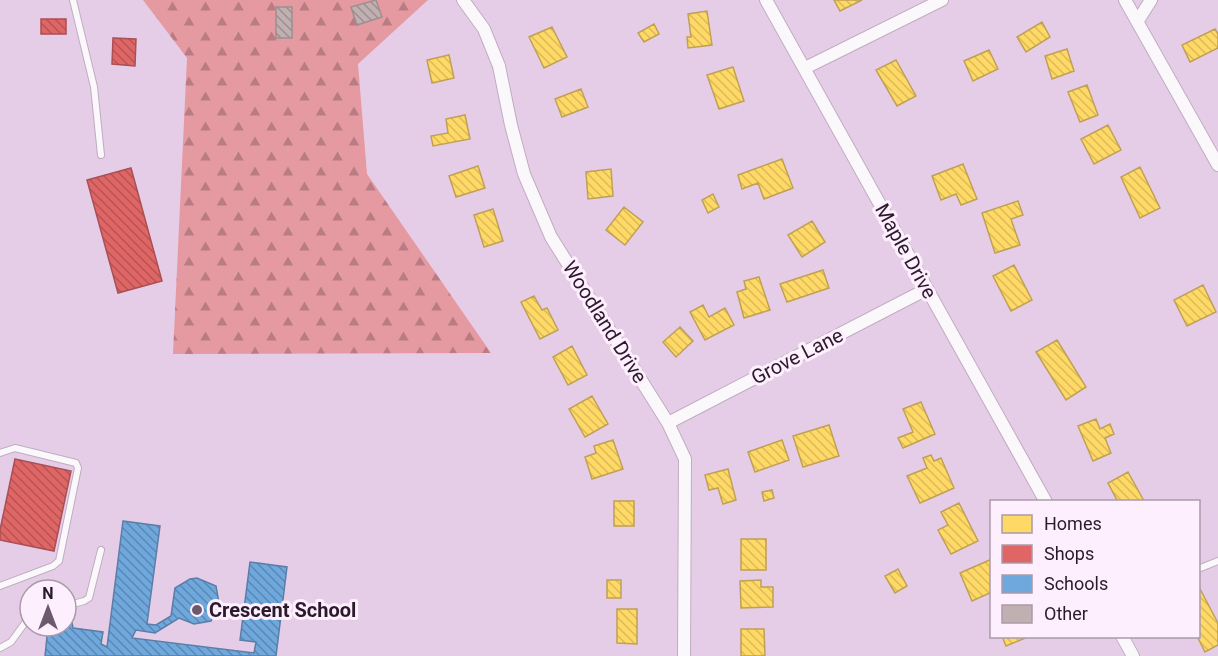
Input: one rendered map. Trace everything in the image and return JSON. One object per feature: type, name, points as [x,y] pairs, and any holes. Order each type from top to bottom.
[{"type":"street","name":"Woodland Drive","points":[[463,0],[484,30],[499,66],[524,174],[551,237],[668,423],[685,459],[684,656]]},
{"type":"street","name":"Maple Drive","points":[[766,0],[1045,500]]},
{"type":"street","points":[[805,68],[942,0]]},
{"type":"street","points":[[1125,0],[1218,165]]},
{"type":"street","points":[[1137,22],[1151,0]]},
{"type":"street","name":"Grove Lane","points":[[668,423],[927,289]]},
{"type":"street","points":[[1123,638],[1132,656]]},
{"type":"lane","points":[[73,0],[94,87],[101,155]]},
{"type":"lane","points":[[0,453],[15,448],[76,463],[78,468],[59,561],[53,566],[0,586]]},
{"type":"lane","points":[[78,603],[89,598],[101,550]]},
{"type":"lane","points":[[1200,568],[1218,561]]},
{"type":"lane","points":[[0,648],[11,642],[18,632]]},
{"type":"green space","points":[[143,0],[428,0],[358,64],[367,174],[491,353],[173,354],[187,58]]},
{"type":"building: Homes","points":[[834,0],[862,0],[840,11]]},
{"type":"building: Homes","points":[[707,11],[712,45],[688,48],[687,37],[691,37],[688,14]]},
{"type":"building: Homes","points":[[1042,22],[1050,37],[1026,52],[1017,37]]},
{"type":"building: Homes","points":[[654,24],[659,34],[644,42],[638,33]]},
{"type":"building: Homes","points":[[552,27],[567,57],[544,68],[529,37]]},
{"type":"building: Homes","points":[[1215,29],[1218,34],[1218,48],[1190,62],[1182,45]]},
{"type":"building: Homes","points":[[1067,49],[1074,71],[1052,79],[1045,56]]},
{"type":"building: Homes","points":[[989,50],[998,69],[973,81],[964,61]]},
{"type":"building: Homes","points":[[449,55],[454,78],[432,83],[427,60]]},
{"type":"building: Homes","points":[[896,60],[916,96],[897,106],[876,70]]},
{"type":"building: Homes","points":[[733,67],[744,101],[719,109],[707,75]]},
{"type":"building: Homes","points":[[1087,85],[1098,115],[1080,122],[1068,92]]},
{"type":"building: Homes","points":[[581,89],[588,107],[562,117],[555,99]]},
{"type":"building: Homes","points":[[465,115],[470,139],[433,146],[431,136],[448,133],[446,119]]},
{"type":"building: Homes","points":[[1108,125],[1121,150],[1094,164],[1081,139]]},
{"type":"building: Homes","points":[[782,159],[793,188],[764,199],[758,183],[742,189],[738,175]]},
{"type":"building: Homes","points":[[963,164],[977,199],[961,205],[956,194],[941,200],[932,176]]},
{"type":"building: Homes","points":[[478,166],[485,188],[456,197],[449,176]]},
{"type":"building: Homes","points":[[1140,167],[1160,208],[1140,218],[1121,177]]},
{"type":"building: Homes","points":[[611,169],[613,196],[588,199],[586,172]]},
{"type":"building: Homes","points":[[713,194],[719,207],[708,213],[702,200]]},
{"type":"building: Homes","points":[[1018,201],[1023,215],[1011,219],[1020,245],[995,253],[982,213]]},
{"type":"building: Homes","points":[[624,207],[643,222],[625,245],[606,230]]},
{"type":"building: Homes","points":[[493,209],[503,241],[484,247],[474,215]]},
{"type":"building: Homes","points":[[812,221],[825,242],[802,257],[788,235]]},
{"type":"building: Homes","points":[[1014,265],[1032,300],[1011,311],[993,276]]},
{"type":"building: Homes","points":[[823,270],[829,288],[787,302],[780,284]]},
{"type":"building: Homes","points":[[759,277],[770,310],[744,318],[737,292],[746,289],[744,281]]},
{"type":"building: Homes","points":[[1203,285],[1216,312],[1187,326],[1174,300]]},
{"type":"building: Homes","points":[[534,296],[542,310],[547,308],[558,330],[540,339],[521,302]]},
{"type":"building: Homes","points":[[703,305],[709,317],[725,308],[734,325],[705,340],[690,312]]},
{"type":"building: Homes","points":[[680,327],[693,341],[676,357],[663,342]]},
{"type":"building: Homes","points":[[1057,340],[1086,387],[1066,400],[1036,352]]},
{"type":"building: Homes","points":[[572,346],[587,375],[568,385],[553,357]]},
{"type":"building: Homes","points":[[592,396],[608,424],[585,437],[569,409]]},
{"type":"building: Homes","points":[[921,402],[935,434],[903,448],[898,438],[913,432],[903,409]]},
{"type":"building: Homes","points":[[1096,419],[1100,429],[1110,424],[1114,434],[1105,438],[1111,453],[1093,461],[1078,426]]},
{"type":"building: Homes","points":[[829,425],[839,456],[803,467],[793,436]]},
{"type":"building: Homes","points":[[613,440],[623,469],[592,479],[585,457],[596,453],[594,446]]},
{"type":"building: Homes","points":[[782,440],[789,460],[755,472],[748,452]]},
{"type":"building: Homes","points":[[931,455],[934,461],[941,458],[954,488],[920,503],[907,476],[927,468],[923,458]]},
{"type":"building: Homes","points":[[728,469],[736,500],[723,504],[718,488],[709,490],[705,475]]},
{"type":"building: Homes","points":[[1128,472],[1143,500],[1117,500],[1108,483]]},
{"type":"building: Homes","points":[[772,490],[774,498],[764,501],[762,492]]},
{"type":"building: Homes","points":[[614,501],[634,501],[634,526],[614,526]]},
{"type":"building: Homes","points":[[959,503],[978,541],[951,554],[938,530],[948,525],[941,512]]},
{"type":"building: Homes","points":[[741,539],[766,539],[766,570],[741,570]]},
{"type":"building: Homes","points":[[990,560],[990,593],[972,601],[960,573]]},
{"type":"building: Homes","points":[[898,569],[907,586],[895,593],[885,576]]},
{"type":"building: Homes","points":[[607,580],[621,580],[621,598],[607,598]]},
{"type":"building: Homes","points":[[761,580],[761,587],[773,587],[773,607],[741,608],[740,581]]},
{"type":"building: Homes","points":[[1200,589],[1218,623],[1218,645],[1205,652],[1198,638],[1200,638]]},
{"type":"building: Homes","points":[[617,609],[637,609],[637,644],[617,643]]},
{"type":"building: Homes","points":[[741,629],[764,629],[765,656],[741,656]]},
{"type":"building: Homes","points":[[1003,638],[1025,638],[1006,646]]},
{"type":"building: Shops","points":[[41,19],[66,19],[66,34],[41,34]]},
{"type":"building: Shops","points":[[113,38],[136,39],[135,66],[112,64]]},
{"type":"building: Shops","points":[[131,168],[162,281],[118,293],[87,180]]},
{"type":"building: Shops","points":[[15,459],[71,471],[54,551],[0,540],[0,530]]},
{"type":"building: Schools","points":[[123,521],[160,526],[147,624],[156,625],[171,616],[175,588],[190,579],[197,578],[216,586],[219,603],[211,621],[194,624],[179,618],[155,633],[136,630],[132,638],[254,653],[256,642],[240,640],[250,562],[287,567],[276,656],[45,656],[47,638],[78,638],[78,629],[103,632],[101,644],[107,647]]},
{"type":"building: Other","points":[[376,0],[382,17],[357,25],[351,7]]},
{"type":"building: Other","points":[[276,7],[292,7],[292,38],[276,38]]},
{"type":"place","name":"Crescent School","points":[[197,610]]}]
